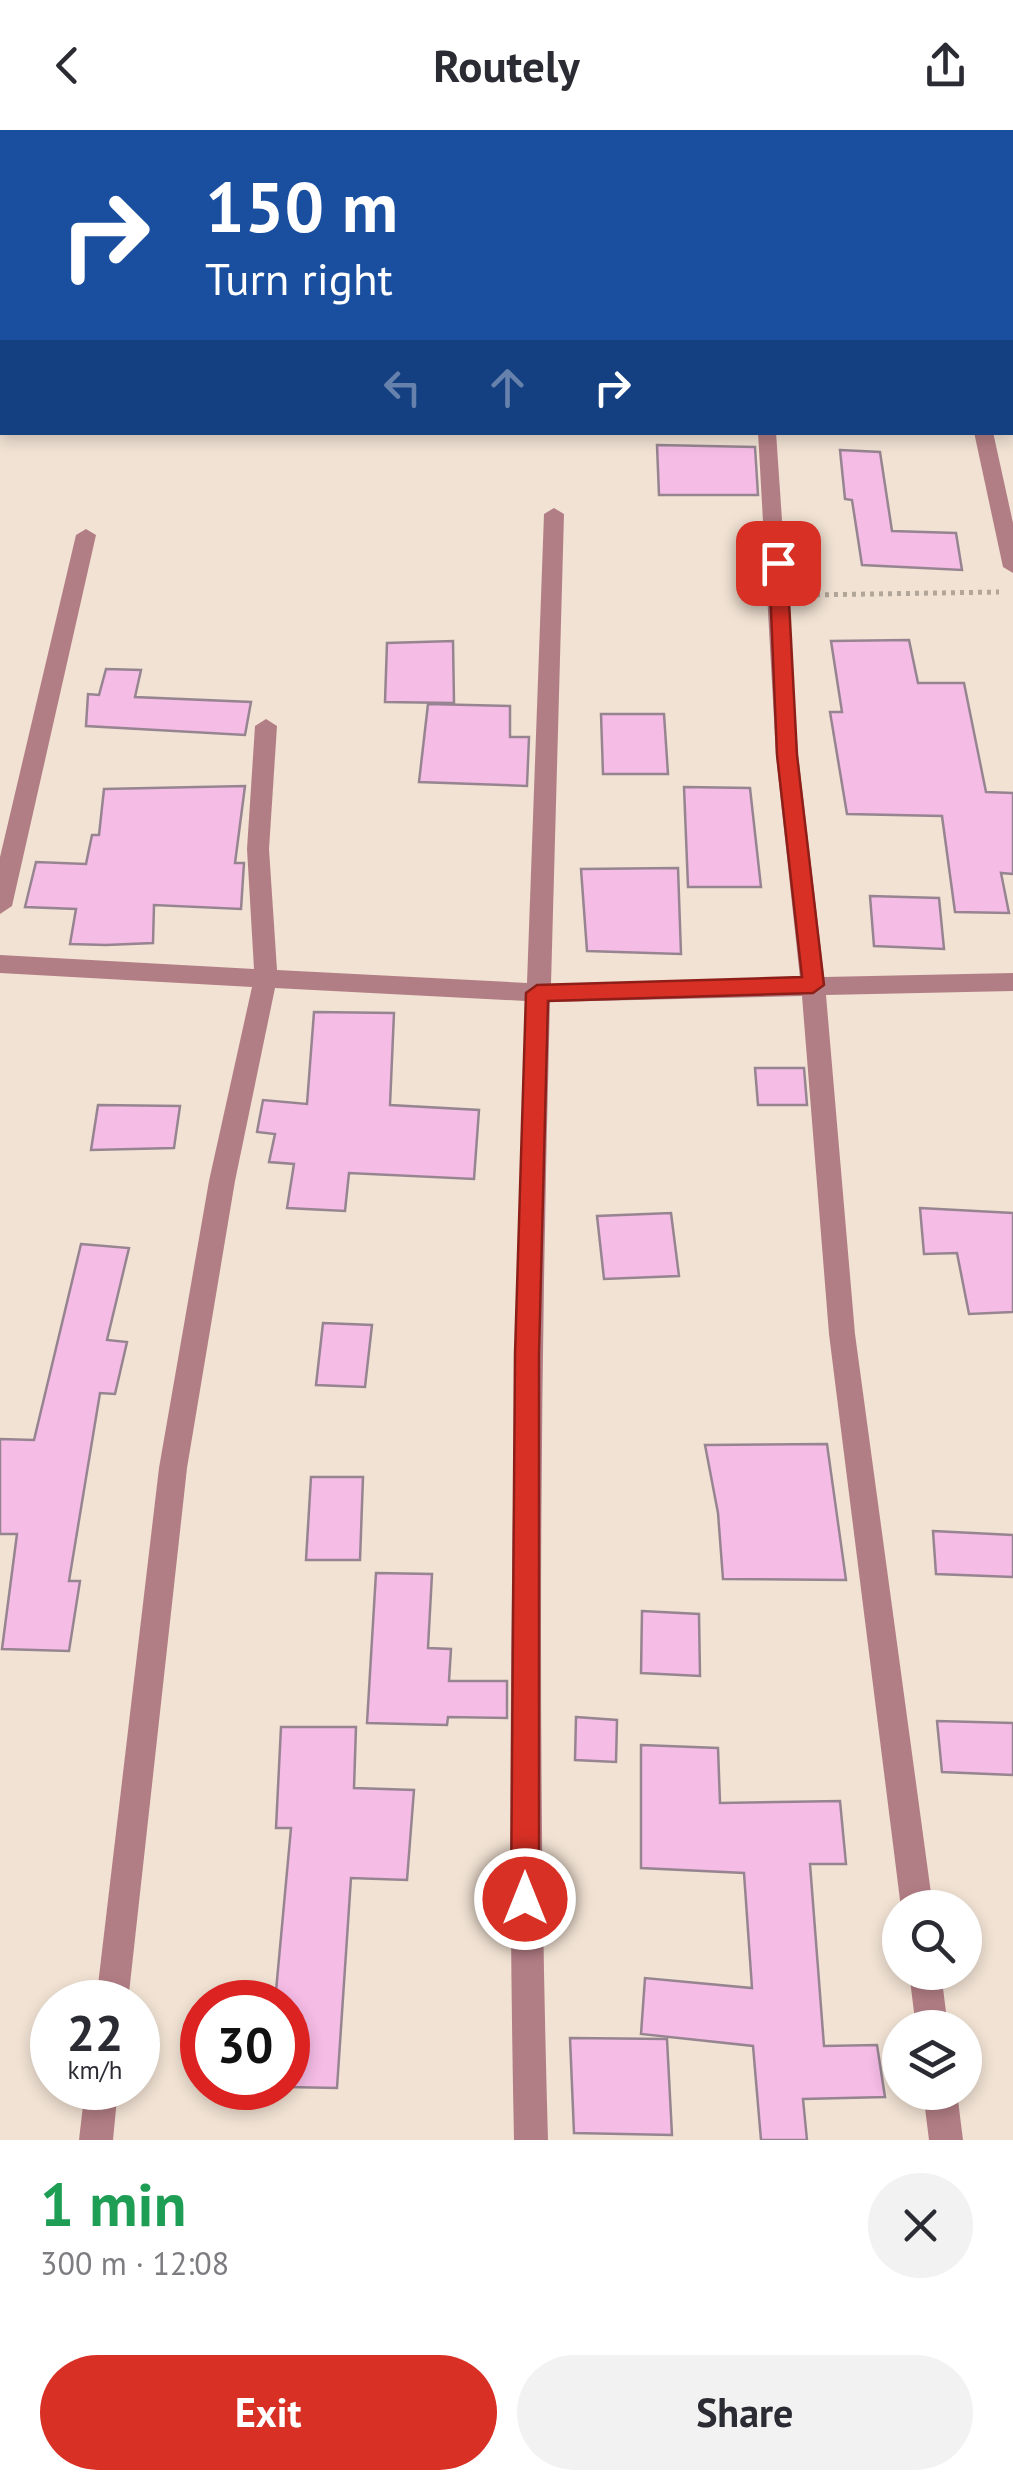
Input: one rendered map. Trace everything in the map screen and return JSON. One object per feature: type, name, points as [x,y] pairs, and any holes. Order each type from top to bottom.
[{"type":"street","points":[[767,435],[787,755],[813,985],[842,1334],[914,1890]]},
{"type":"street","points":[[984,435],[1013,567]]},
{"type":"street","points":[[531,2140],[525,1899],[527,1374],[554,514]]},
{"type":"street","points":[[0,906],[86,535]]},
{"type":"street","points":[[115,1980],[173,1468],[222,1180],[266,976],[258,849],[266,726]]},
{"type":"street","points":[[0,964],[537,993],[1013,982]]},
{"type":"street","points":[[96,2140],[99,2110]]},
{"type":"street","points":[[942,2110],[946,2140]]},
{"type":"path","points":[[780,596],[1013,592]]},
{"type":"building","points":[[657,445],[755,447],[758,495],[659,495]]},
{"type":"building","points":[[840,450],[880,452],[892,531],[956,533],[962,570],[862,565],[852,500],[845,499]]},
{"type":"building","points":[[909,640],[918,683],[964,683],[986,792],[1013,793],[1013,874],[1001,873],[1009,913],[955,912],[942,816],[847,814],[830,712],[842,712],[831,641]]},
{"type":"building","points":[[453,641],[454,703],[385,702],[387,643]]},
{"type":"building","points":[[106,669],[141,670],[135,697],[251,702],[245,735],[86,726],[88,694],[99,695]]},
{"type":"building","points":[[428,704],[510,706],[510,737],[529,737],[527,786],[419,782]]},
{"type":"building","points":[[601,714],[664,714],[668,774],[603,774]]},
{"type":"building","points":[[245,786],[235,863],[244,863],[241,909],[154,905],[153,943],[106,945],[70,944],[76,909],[25,907],[36,862],[86,864],[92,835],[99,835],[104,789]]},
{"type":"building","points":[[684,787],[750,788],[761,887],[688,887]]},
{"type":"building","points":[[678,868],[681,954],[587,951],[581,869]]},
{"type":"building","points":[[870,896],[939,898],[944,949],[874,946]]},
{"type":"building","points":[[314,1012],[394,1013],[390,1105],[479,1110],[474,1179],[349,1173],[345,1211],[287,1208],[294,1164],[269,1162],[275,1134],[257,1132],[263,1100],[307,1104]]},
{"type":"building","points":[[755,1068],[804,1068],[807,1105],[758,1105]]},
{"type":"building","points":[[98,1105],[180,1106],[174,1148],[91,1150]]},
{"type":"building","points":[[920,1208],[1013,1213],[1013,1312],[969,1314],[957,1253],[924,1254]]},
{"type":"building","points":[[671,1213],[679,1276],[604,1279],[597,1216]]},
{"type":"building","points":[[81,1244],[129,1248],[107,1340],[127,1342],[115,1394],[100,1393],[69,1581],[80,1581],[69,1651],[2,1649],[17,1534],[0,1534],[0,1439],[34,1440]]},
{"type":"building","points":[[323,1323],[372,1325],[365,1387],[316,1385]]},
{"type":"building","points":[[827,1444],[846,1580],[723,1579],[718,1513],[705,1445]]},
{"type":"building","points":[[311,1477],[363,1477],[360,1560],[306,1560]]},
{"type":"building","points":[[933,1531],[1013,1535],[1013,1577],[936,1574]]},
{"type":"building","points":[[376,1573],[432,1574],[428,1648],[451,1649],[449,1681],[507,1681],[507,1718],[448,1717],[447,1725],[367,1723]]},
{"type":"building","points":[[642,1611],[699,1614],[700,1676],[641,1673]]},
{"type":"building","points":[[576,1717],[617,1720],[616,1762],[575,1760]]},
{"type":"building","points":[[937,1721],[1013,1723],[1013,1775],[942,1772]]},
{"type":"building","points":[[281,1727],[356,1727],[354,1788],[414,1790],[407,1880],[351,1878],[337,2088],[310,2087],[310,1980],[277,1980],[291,1828],[276,1828]]},
{"type":"building","points":[[641,1745],[718,1748],[720,1803],[840,1801],[846,1864],[810,1864],[824,2046],[877,2045],[882,2097],[803,2099],[807,2140],[761,2140],[753,2046],[641,2034],[645,1978],[752,1988],[744,1873],[641,1868]]},
{"type":"building","points":[[570,2038],[667,2039],[672,2135],[574,2133]]},
{"type":"route","points":[[525,1899],[527,1354],[537,993],[813,985],[787,755],[778,563]]}]
